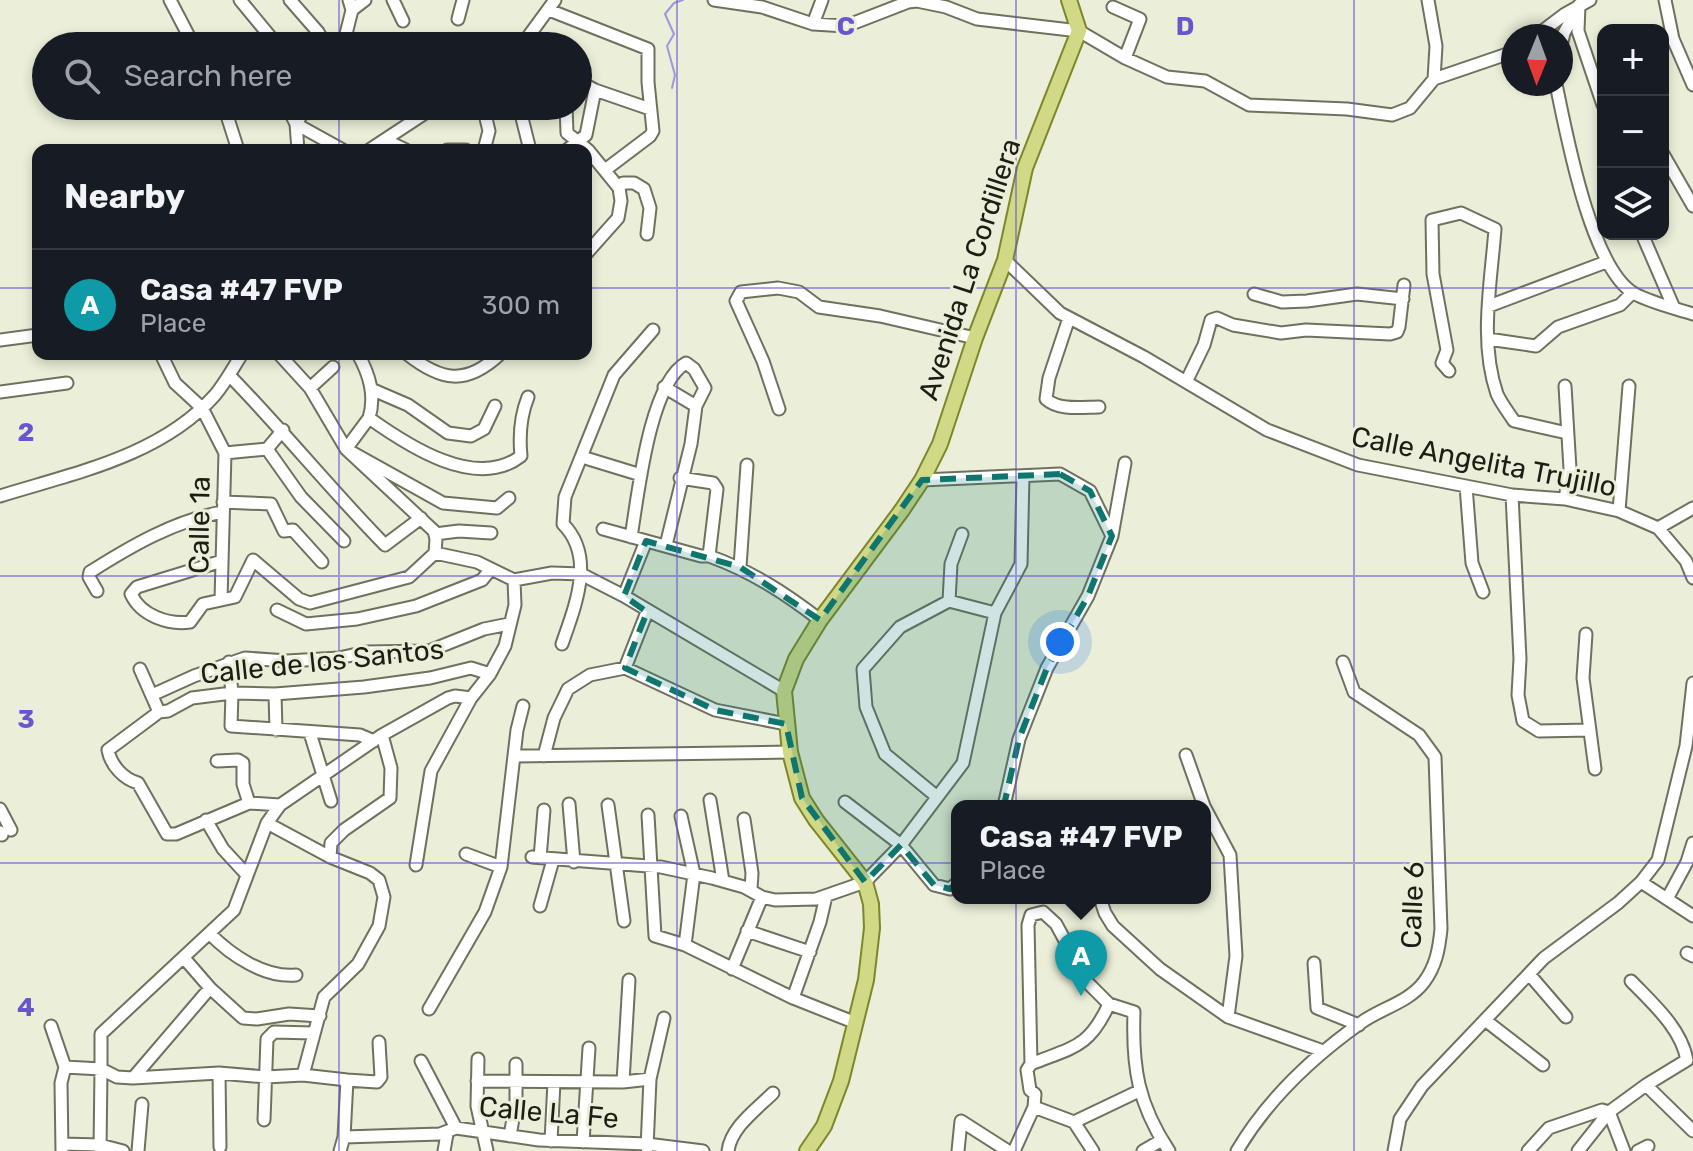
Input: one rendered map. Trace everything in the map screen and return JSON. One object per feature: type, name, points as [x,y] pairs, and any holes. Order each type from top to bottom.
[{"type":"main road","points":[[1069,0],[1079,31]]},
{"type":"main road","name":"Avenida La Cordillera","points":[[807,1151],[824,1126],[841,1081],[866,980],[872,928],[871,904],[865,882],[802,798],[790,752],[784,691],[796,659],[820,620],[922,480],[940,444],[1005,260],[1025,168],[1079,31]]},
{"type":"street","points":[[170,0],[187,32]]},
{"type":"street","points":[[240,0],[266,32]]},
{"type":"street","points":[[290,0],[318,32]]},
{"type":"street","points":[[345,32],[350,5],[365,0]]},
{"type":"street","points":[[393,0],[403,21]]},
{"type":"street","points":[[458,19],[463,0]]},
{"type":"street","points":[[714,0],[764,4],[813,24],[846,26],[917,1],[946,7],[977,19],[1079,31],[1125,58],[1167,77],[1205,81],[1249,105],[1347,109],[1392,115],[1410,108],[1434,79],[1501,56]]},
{"type":"street","points":[[813,24],[822,0]]},
{"type":"street","points":[[1428,0],[1436,46],[1434,79]]},
{"type":"street","points":[[1562,0],[1565,14]]},
{"type":"street","points":[[1665,0],[1673,39],[1693,85]]},
{"type":"street","points":[[1552,24],[1584,2]]},
{"type":"street","points":[[1570,24],[1584,2]]},
{"type":"street","points":[[1584,2],[1578,31],[1600,96]]},
{"type":"street","points":[[533,32],[552,5],[648,49],[653,131],[605,170]]},
{"type":"street","points":[[1113,7],[1140,19],[1125,58]]},
{"type":"street","points":[[592,88],[650,109]]},
{"type":"street","points":[[592,108],[595,90]]},
{"type":"street","points":[[1558,96],[1575,177],[1606,262],[1632,293],[1693,314]]},
{"type":"street","points":[[228,120],[236,144]]},
{"type":"street","points":[[294,120],[298,144]]},
{"type":"street","points":[[296,124],[298,120]]},
{"type":"street","points":[[381,144],[416,120]]},
{"type":"street","points":[[486,120],[489,131],[486,144]]},
{"type":"street","points":[[522,120],[528,144]]},
{"type":"street","points":[[567,120],[571,144]]},
{"type":"street","points":[[575,144],[586,135],[590,120]]},
{"type":"street","points":[[296,124],[332,144]]},
{"type":"street","points":[[387,141],[393,144]]},
{"type":"street","points":[[592,155],[619,188],[621,201],[618,218],[592,247]]},
{"type":"street","points":[[1669,164],[1693,206]]},
{"type":"street","points":[[619,188],[623,183],[634,183],[644,189],[650,208],[647,234]]},
{"type":"street","points":[[1449,371],[1442,363],[1447,350],[1433,274],[1432,220],[1461,213],[1495,229],[1488,339],[1490,365],[1498,397],[1514,421],[1567,433]]},
{"type":"street","points":[[1645,240],[1674,308]]},
{"type":"street","name":"Calle Angelita Trujillo","points":[[1005,260],[1060,313],[1267,430],[1358,465],[1512,495],[1565,499],[1619,511],[1658,528],[1686,561],[1693,578]]},
{"type":"street","points":[[1489,306],[1606,262]]},
{"type":"street","points":[[1186,382],[1204,345],[1211,320],[1217,318],[1233,325],[1281,333],[1306,330],[1390,334],[1397,332],[1399,327],[1404,285]]},
{"type":"street","points":[[779,409],[763,361],[736,301],[741,292],[778,288],[799,292],[819,307],[880,316],[975,338]]},
{"type":"street","points":[[1488,339],[1536,346],[1558,327],[1620,305],[1632,293]]},
{"type":"street","points":[[1254,294],[1282,302],[1357,294],[1403,299]]},
{"type":"street","points":[[1069,318],[1049,378],[1046,399],[1050,404],[1062,407],[1099,407]]},
{"type":"street","points":[[562,644],[581,574],[581,552],[575,535],[563,524],[565,497],[614,375],[653,330]]},
{"type":"street","points":[[0,340],[32,336]]},
{"type":"street","name":"Calle 1a","points":[[164,360],[175,383],[202,408],[225,453],[221,600]]},
{"type":"street","points":[[0,496],[71,477],[158,440],[202,408],[238,360]]},
{"type":"street","points":[[222,561],[137,587],[131,594],[142,608],[172,625],[190,622],[203,604],[235,597],[253,560],[299,599],[310,603],[409,577],[435,553],[435,534],[346,449],[310,388],[284,360]]},
{"type":"street","points":[[346,449],[369,418],[372,407],[371,389],[361,360]]},
{"type":"street","points":[[414,360],[427,370],[456,377],[477,370],[491,360]]},
{"type":"street","points":[[631,537],[641,475],[664,387],[686,363],[705,385],[696,406],[691,444],[680,478],[666,545]]},
{"type":"street","points":[[310,388],[333,367]]},
{"type":"street","points":[[229,375],[283,430],[342,501],[385,545],[421,518]]},
{"type":"street","points":[[0,392],[67,383]]},
{"type":"street","points":[[1565,386],[1570,469],[1565,499]]},
{"type":"street","points":[[1619,511],[1629,386]]},
{"type":"street","points":[[664,387],[696,406]]},
{"type":"street","points":[[371,389],[408,405],[448,433],[471,436],[484,429],[495,406]]},
{"type":"street","points":[[369,418],[405,444],[468,469],[508,467],[521,456],[519,436],[528,397]]},
{"type":"street","points":[[225,453],[267,449],[283,430]]},
{"type":"street","points":[[267,449],[301,497],[344,541]]},
{"type":"street","points":[[346,449],[443,503],[497,508],[509,498]]},
{"type":"street","points":[[582,457],[641,475]]},
{"type":"street","points":[[1005,800],[1019,739],[1047,668],[1088,596],[1112,536],[1125,463]]},
{"type":"street","points":[[740,567],[747,465]]},
{"type":"street","points":[[922,480],[1060,474],[1090,491],[1112,536]]},
{"type":"street","points":[[544,810],[536,857],[694,874],[775,900],[816,899],[865,882],[901,845],[963,763],[995,613],[1021,564],[1023,476]]},
{"type":"street","points":[[680,478],[713,483],[717,489],[709,556]]},
{"type":"street","points":[[1466,486],[1472,563],[1483,592]]},
{"type":"street","points":[[1512,495],[1520,659],[1518,695],[1523,721],[1539,731],[1590,730]]},
{"type":"street","points":[[97,591],[89,577],[90,572],[157,533],[222,507],[271,504],[284,531],[293,530],[322,562]]},
{"type":"street","points":[[1658,528],[1693,508]]},
{"type":"street","points":[[603,529],[740,567],[787,594],[820,620]]},
{"type":"street","points":[[435,534],[459,531],[491,533]]},
{"type":"street","points":[[949,601],[951,564],[962,534]]},
{"type":"street","points":[[624,596],[646,541]]},
{"type":"street","points":[[435,553],[477,562],[514,580],[552,573],[581,574],[624,596],[784,691]]},
{"type":"street","points":[[277,610],[306,624],[357,619],[416,606],[482,580],[490,570]]},
{"type":"street","points":[[416,865],[431,771],[471,698],[490,674],[505,646],[515,605],[514,580]]},
{"type":"street","points":[[936,796],[885,754],[866,707],[863,669],[900,627],[949,601],[995,613]]},
{"type":"street","points":[[625,668],[647,612]]},
{"type":"street","points":[[152,695],[245,658],[296,661],[339,658],[366,652],[429,651],[484,629],[509,624]]},
{"type":"street","points":[[1586,634],[1583,678],[1595,769]]},
{"type":"street","points":[[229,662],[231,726],[378,738]]},
{"type":"street","name":"Calle 6","points":[[1237,1151],[1277,1097],[1323,1051],[1359,1025],[1412,994],[1424,982],[1438,956],[1441,929],[1435,757],[1419,735],[1354,692],[1343,662]]},
{"type":"street","name":"Calle de los Santos","points":[[206,820],[176,834],[167,834],[138,783],[127,779],[109,758],[108,750],[159,712],[168,711],[192,698],[232,693],[275,694],[417,680],[471,668],[490,674]]},
{"type":"street","points":[[544,756],[554,718],[568,689],[590,675],[625,668],[715,710],[786,724]]},
{"type":"street","points":[[140,669],[159,712]]},
{"type":"street","points":[[1394,1151],[1400,1119],[1422,1086],[1544,958],[1618,903],[1641,882],[1658,860],[1689,749],[1693,683]]},
{"type":"street","points":[[275,694],[276,730]]},
{"type":"street","points":[[100,1148],[101,1034],[234,910],[267,823],[280,805],[378,738],[448,698],[471,698]]},
{"type":"street","points":[[429,1009],[485,912],[501,867],[523,706]]},
{"type":"street","points":[[310,733],[331,801]]},
{"type":"street","points":[[330,857],[331,843],[344,830],[390,798],[391,768],[378,738]]},
{"type":"street","points":[[515,756],[790,752]]},
{"type":"street","points":[[1186,755],[1202,800]]},
{"type":"street","points":[[217,761],[238,760],[243,763],[243,784],[249,803]]},
{"type":"street","points":[[710,800],[723,881]]},
{"type":"street","points":[[845,802],[901,845],[934,885],[951,886]]},
{"type":"street","points":[[247,875],[223,849],[206,820],[249,803],[280,805]]},
{"type":"street","points":[[569,804],[574,862]]},
{"type":"street","points":[[608,805],[624,921]]},
{"type":"street","points":[[0,809],[4,832]]},
{"type":"street","points":[[648,815],[655,936],[685,945],[793,998],[856,1023]]},
{"type":"street","points":[[681,816],[694,874],[685,945]]},
{"type":"street","points":[[732,969],[747,931],[756,893],[744,819]]},
{"type":"street","points":[[1211,819],[1230,855],[1236,956],[1228,1017]]},
{"type":"street","points":[[267,823],[330,857],[370,873],[379,880],[384,897],[379,926],[358,964],[324,997],[303,1075]]},
{"type":"street","points":[[1667,899],[1687,862],[1693,843]]},
{"type":"street","points":[[466,854],[501,867]]},
{"type":"street","points":[[540,906],[553,860]]},
{"type":"street","points":[[1641,882],[1693,916]]},
{"type":"street","points":[[793,998],[826,896]]},
{"type":"street","points":[[1102,904],[1113,926],[1160,969],[1228,1017],[1323,1051]]},
{"type":"street","points":[[1031,1064],[1028,925],[1031,915],[1043,912],[1056,924],[1088,983],[1109,1004],[1134,1012],[1133,1049],[1139,1091],[1169,1151]]},
{"type":"street","points":[[747,931],[810,952]]},
{"type":"street","points":[[210,934],[223,947],[259,968],[280,977],[296,975]]},
{"type":"street","points":[[184,958],[210,988],[243,1018],[289,1014],[320,1016]]},
{"type":"street","points":[[1314,963],[1317,1008],[1359,1025]]},
{"type":"street","points":[[1529,974],[1566,1017]]},
{"type":"street","points":[[623,1082],[629,980]]},
{"type":"street","points":[[1578,1151],[1609,1112],[1690,1059],[1667,1019],[1631,981]]},
{"type":"street","points":[[133,1078],[210,988]]},
{"type":"street","points":[[1014,1151],[1034,1107],[1035,1094],[1028,1082],[1027,1070],[1031,1064],[1082,1043],[1099,1027],[1109,1004]]},
{"type":"street","points":[[647,1147],[650,1079],[664,1018]]},
{"type":"street","points":[[1485,1020],[1543,1065]]},
{"type":"street","points":[[51,1026],[65,1067],[61,1083],[62,1147],[123,1151]]},
{"type":"street","points":[[264,1120],[267,1039],[274,1032],[313,1033]]},
{"type":"street","points":[[65,1067],[101,1069],[117,1077],[133,1078],[219,1073],[266,1077],[303,1075],[377,1082],[381,1077],[379,1042]]},
{"type":"street","points":[[577,1145],[588,1082],[589,1048]]},
{"type":"street","points":[[478,1059],[477,1106],[487,1151]]},
{"type":"street","points":[[421,1061],[451,1131],[444,1151]]},
{"type":"street","points":[[510,1136],[516,1064]]},
{"type":"street","points":[[219,1073],[220,1147]]},
{"type":"street","points":[[477,1081],[623,1082],[650,1079]]},
{"type":"street","points":[[340,1151],[344,1137],[347,1080]]},
{"type":"street","points":[[543,1144],[554,1082]]},
{"type":"street","points":[[1646,1085],[1693,1131]]},
{"type":"street","points":[[1074,1122],[1139,1091]]},
{"type":"street","points":[[728,1151],[729,1141],[741,1124],[773,1093]]},
{"type":"street","points":[[138,1151],[142,1104]]},
{"type":"street","points":[[1034,1107],[1074,1122],[1093,1151]]},
{"type":"street","points":[[1528,1151],[1549,1128],[1590,1112],[1609,1112]]},
{"type":"street","points":[[1609,1112],[1624,1151]]},
{"type":"street","points":[[958,1151],[961,1121],[1008,1151]]},
{"type":"street","name":"Calle La Fe","points":[[344,1137],[451,1131],[510,1136],[543,1144],[696,1150]]},
{"type":"street","points":[[1143,1151],[1162,1140]]},
{"type":"highlighted area","points":[[1060,474],[1090,491],[1112,536],[1088,596],[1047,668],[1019,739],[1002,814],[968,873],[950,889],[934,885],[901,845],[865,882],[802,798],[786,724],[715,710],[625,668],[647,612],[624,596],[646,541],[740,567],[820,620],[922,480]]},
{"type":"waterway","points":[[672,88],[675,75],[667,46],[674,34],[665,14],[674,3],[683,0]]},
{"type":"place","name":"Casa #47 FVP","points":[[1081,996]]}]
